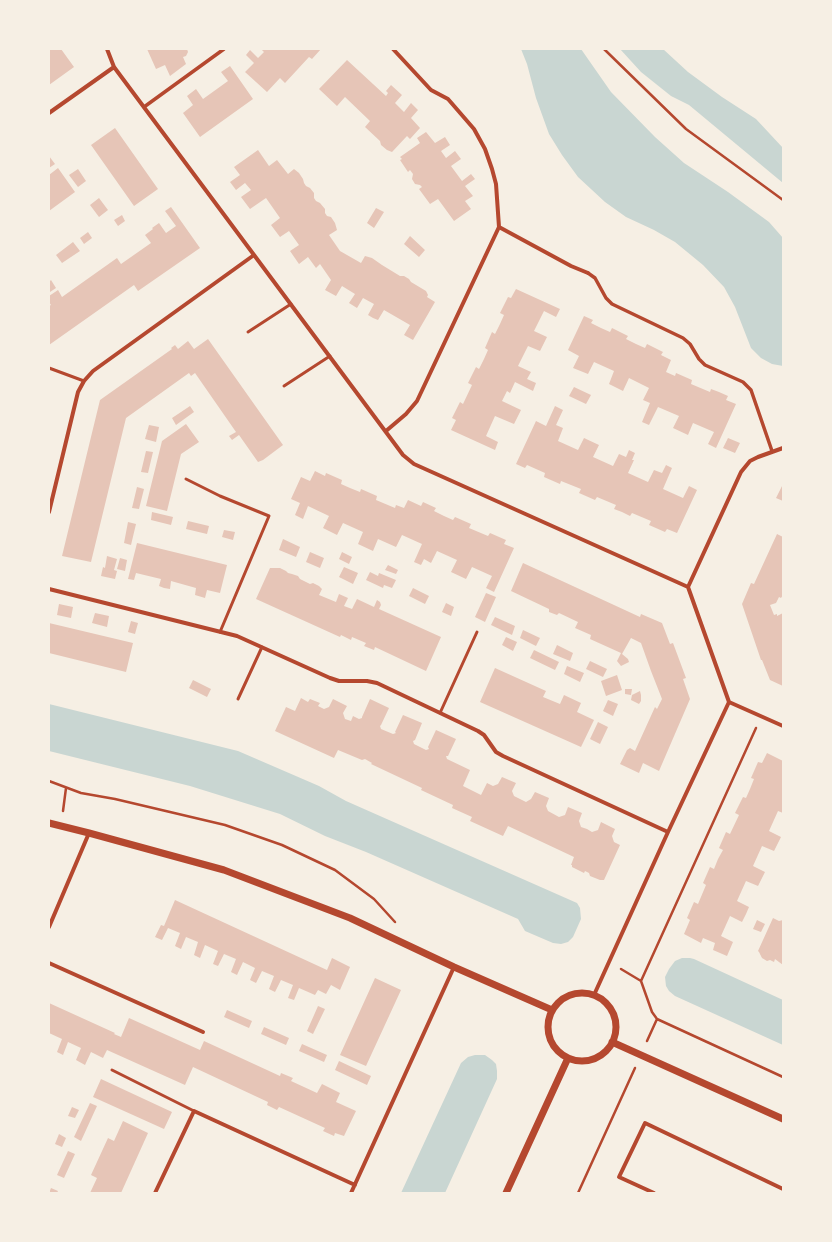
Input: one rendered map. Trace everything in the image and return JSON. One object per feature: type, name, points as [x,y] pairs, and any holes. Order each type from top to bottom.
[{"type":"street","points":[[106,49],[114,67],[403,455],[414,464],[688,587]]},
{"type":"street","points":[[144,107],[224,49]]},
{"type":"street","points":[[386,431],[406,414],[417,400],[499,227],[496,184],[485,149],[474,129],[448,99],[431,90],[393,49]]},
{"type":"street","points":[[49,113],[114,67]]},
{"type":"street","points":[[499,227],[571,266],[588,273],[595,278],[606,298],[612,304],[683,338],[690,344],[699,360],[705,365],[743,382],[751,390],[772,452]]},
{"type":"street","points":[[49,512],[78,392],[84,381],[93,371],[254,255]]},
{"type":"street","points":[[594,995],[729,702],[688,587],[741,472],[750,461],[783,448]]},
{"type":"street","points":[[49,589],[237,636],[339,681],[377,683],[484,735],[496,752],[503,756],[668,832]]},
{"type":"street","points":[[729,702],[783,726]]},
{"type":"street","points":[[49,823],[89,832],[224,870],[350,918],[454,967],[552,1010]]},
{"type":"street","points":[[49,927],[89,832]]},
{"type":"street","points":[[49,963],[203,1032]]},
{"type":"street","points":[[352,1193],[454,967]]},
{"type":"street","points":[[582,993],[594,995],[606,1003],[614,1015],[616,1029],[612,1042],[601,1055],[585,1061],[568,1058],[557,1050],[550,1038],[548,1024],[552,1010],[560,1001],[570,995],[582,993]]},
{"type":"street","points":[[612,1042],[642,1054],[783,1119]]},
{"type":"street","points":[[506,1193],[568,1058]]},
{"type":"street","points":[[155,1193],[194,1111],[355,1184]]},
{"type":"street","points":[[654,1193],[619,1177],[645,1123],[783,1189]]},
{"type":"lane","points":[[248,332],[291,304]]},
{"type":"lane","points":[[284,386],[330,356]]},
{"type":"lane","points":[[49,368],[84,381]]},
{"type":"lane","points":[[186,479],[220,496],[269,516],[220,632]]},
{"type":"lane","points":[[440,713],[477,632]]},
{"type":"lane","points":[[238,699],[262,648]]},
{"type":"lane","points":[[112,1070],[194,1111]]},
{"type":"path","points":[[604,49],[686,129],[783,200]]},
{"type":"path","points":[[641,981],[761,716]]},
{"type":"path","points":[[49,781],[81,793],[115,799],[225,825],[282,845],[335,870],[374,898],[399,926]]},
{"type":"path","points":[[61,826],[66,788]]},
{"type":"path","points":[[609,962],[641,981],[652,1012],[657,1019],[783,1076]]},
{"type":"path","points":[[578,1193],[657,1019]]},
{"type":"shaded area","points":[[521,49],[581,49],[611,92],[655,137],[684,163],[728,192],[769,222],[783,238],[783,366],[772,364],[761,358],[751,348],[735,307],[724,287],[703,265],[675,242],[626,217],[605,202],[578,177],[549,134]]},
{"type":"shaded area","points":[[620,49],[663,49],[688,72],[722,97],[756,119],[783,148],[783,183],[689,105],[671,96],[641,72]]},
{"type":"shaded area","points":[[49,704],[238,751],[319,786],[346,801],[577,903],[580,908],[581,919],[573,937],[568,942],[561,944],[553,943],[525,931],[518,919],[366,852],[325,836],[280,814],[190,786],[49,751]]},
{"type":"shaded area","points":[[682,958],[694,959],[783,1000],[783,1045],[675,996],[669,991],[666,986],[665,977],[675,961]]},
{"type":"shaded area","points":[[485,1055],[496,1064],[497,1079],[445,1193],[401,1193],[461,1063],[468,1057]]},
{"type":"building","points":[[49,49],[61,49],[74,67],[49,85]]},
{"type":"building","points":[[147,49],[187,49],[188,52],[186,56],[183,57],[186,64],[170,76],[165,65],[156,69]]},
{"type":"building","points":[[261,49],[321,49],[312,59],[309,57],[285,83],[280,78],[267,92],[245,72],[254,63],[246,55],[250,50],[258,58],[264,52]]},
{"type":"building","points":[[347,60],[386,96],[388,93],[386,91],[391,85],[402,95],[395,103],[404,112],[411,103],[418,110],[411,118],[420,128],[410,139],[407,136],[392,152],[381,145],[380,141],[365,127],[370,121],[345,97],[337,106],[319,89]]},
{"type":"building","points":[[230,66],[253,99],[200,137],[183,113],[193,105],[187,96],[196,89],[203,99],[228,81],[221,72]]},
{"type":"building","points":[[115,128],[158,189],[134,206],[91,145]]},
{"type":"building","points":[[426,132],[435,143],[445,137],[450,145],[441,151],[446,158],[455,151],[461,159],[451,166],[462,181],[471,174],[475,179],[465,186],[473,196],[465,201],[471,209],[454,221],[438,199],[430,204],[419,189],[422,187],[415,184],[412,179],[413,174],[410,170],[408,172],[400,160],[402,159],[400,157],[420,143],[417,138]]},
{"type":"building","points":[[258,150],[269,166],[277,160],[288,174],[294,169],[299,173],[306,186],[314,193],[314,198],[316,201],[320,203],[325,209],[327,216],[331,217],[335,223],[337,230],[329,235],[340,251],[361,263],[365,256],[372,258],[400,276],[404,276],[409,279],[411,282],[426,291],[428,295],[427,297],[435,302],[413,340],[404,335],[410,325],[384,310],[378,320],[368,315],[374,304],[363,298],[357,308],[349,303],[355,294],[342,286],[336,296],[325,290],[331,280],[320,264],[316,268],[308,257],[299,264],[290,251],[299,245],[289,231],[280,237],[271,225],[280,218],[266,198],[250,209],[241,197],[251,190],[245,183],[236,190],[230,182],[240,175],[234,167]]},
{"type":"building","points":[[49,156],[55,164],[49,168]]},
{"type":"building","points":[[58,168],[75,192],[49,211],[49,175]]},
{"type":"building","points":[[78,169],[86,181],[78,187],[69,175]]},
{"type":"building","points":[[99,198],[108,210],[99,217],[90,205]]},
{"type":"building","points":[[171,207],[200,248],[138,291],[134,285],[49,345],[49,306],[51,305],[49,302],[49,296],[58,290],[62,297],[117,258],[121,264],[151,243],[145,235],[159,223],[166,233],[176,226],[165,211]]},
{"type":"building","points":[[376,208],[384,212],[374,228],[367,223]]},
{"type":"building","points":[[122,215],[125,221],[118,226],[114,220]]},
{"type":"building","points":[[88,232],[92,238],[84,244],[80,238]]},
{"type":"building","points":[[410,236],[425,250],[419,257],[404,244]]},
{"type":"building","points":[[73,242],[80,251],[62,263],[56,255]]},
{"type":"building","points":[[51,280],[56,288],[50,292],[49,282]]},
{"type":"building","points":[[516,289],[560,309],[556,317],[544,311],[534,331],[547,337],[540,351],[528,346],[518,366],[531,372],[527,379],[536,383],[533,391],[515,382],[510,393],[507,391],[502,401],[521,410],[514,424],[495,416],[486,436],[498,442],[495,450],[451,430],[456,420],[452,418],[460,402],[463,404],[472,385],[468,383],[476,367],[479,369],[484,359],[488,350],[485,348],[492,332],[495,334],[500,324],[504,315],[500,313],[508,297],[511,298]]},
{"type":"building","points":[[584,316],[593,320],[591,323],[601,328],[610,332],[612,328],[628,336],[626,339],[636,344],[645,348],[647,344],[663,352],[661,355],[671,360],[666,372],[675,376],[676,373],[692,380],[691,384],[710,392],[711,389],[728,396],[726,400],[736,404],[716,448],[708,444],[714,432],[693,423],[688,435],[673,428],[679,416],[658,407],[649,425],[642,422],[650,403],[643,400],[649,388],[629,378],[623,391],[609,384],[614,371],[594,362],[588,374],[573,368],[579,356],[568,350]]},
{"type":"building","points":[[208,339],[283,445],[258,462],[239,435],[232,440],[229,436],[236,432],[195,373],[191,376],[189,373],[126,418],[91,562],[62,556],[100,400],[172,349],[171,348],[175,345],[178,349],[188,341],[194,349]]},
{"type":"building","points":[[574,387],[591,395],[586,404],[569,396]]},
{"type":"building","points":[[190,406],[194,412],[176,425],[172,418]]},
{"type":"building","points":[[555,406],[563,410],[556,425],[563,428],[558,441],[578,450],[584,438],[599,445],[593,457],[613,466],[619,454],[626,457],[629,450],[635,453],[632,460],[634,460],[628,473],[648,482],[654,470],[662,473],[666,465],[672,468],[663,489],[683,498],[689,486],[697,490],[677,533],[667,529],[665,532],[649,525],[651,521],[632,513],[630,516],[614,509],[616,505],[597,497],[595,500],[579,493],[581,489],[561,481],[560,484],[544,477],[545,473],[527,465],[525,468],[516,464],[536,421],[546,426]]},
{"type":"building","points":[[186,424],[199,442],[181,454],[167,511],[146,506],[162,441]]},
{"type":"building","points":[[149,425],[159,427],[156,442],[145,439]]},
{"type":"building","points":[[728,438],[740,443],[735,453],[723,448]]},
{"type":"building","points":[[146,451],[153,452],[148,473],[141,472]]},
{"type":"building","points":[[315,471],[325,476],[326,473],[342,480],[341,484],[350,488],[360,492],[361,489],[377,496],[376,500],[395,508],[396,505],[404,508],[408,500],[421,506],[423,502],[436,508],[434,511],[444,516],[453,520],[455,517],[471,524],[469,528],[488,536],[490,533],[506,540],[504,544],[514,548],[494,592],[486,588],[492,576],[472,567],[466,579],[451,572],[457,560],[437,551],[431,563],[424,559],[421,565],[414,562],[422,544],[402,535],[396,547],[378,539],[373,551],[358,544],[363,532],[343,523],[337,535],[323,528],[329,516],[308,506],[303,519],[295,515],[300,503],[291,499],[301,477],[310,481]]},
{"type":"building","points":[[783,484],[783,501],[776,498]]},
{"type":"building","points":[[137,487],[144,489],[139,509],[132,508]]},
{"type":"building","points":[[152,512],[173,517],[171,525],[151,520]]},
{"type":"building","points":[[188,521],[209,526],[207,534],[186,529]]},
{"type":"building","points":[[128,522],[136,524],[131,545],[124,543]]},
{"type":"building","points":[[224,530],[235,532],[233,540],[222,537]]},
{"type":"building","points":[[777,534],[783,537],[783,595],[781,598],[779,597],[776,603],[770,605],[774,615],[777,614],[777,616],[783,613],[783,686],[770,680],[761,660],[742,604],[751,583],[754,584]]},
{"type":"building","points":[[283,539],[300,547],[296,557],[279,550]]},
{"type":"building","points":[[137,543],[227,565],[220,593],[207,590],[205,598],[195,595],[196,588],[171,581],[170,589],[159,586],[161,579],[136,573],[134,580],[128,579]]},
{"type":"building","points":[[310,552],[324,558],[320,568],[306,562]]},
{"type":"building","points":[[342,552],[352,557],[349,564],[339,559]]},
{"type":"building","points":[[107,556],[117,559],[114,570],[117,571],[115,579],[101,576],[103,567],[105,568]]},
{"type":"building","points":[[120,558],[127,560],[125,571],[117,569]]},
{"type":"building","points":[[523,563],[640,617],[641,614],[662,623],[670,644],[673,643],[686,678],[683,679],[690,699],[659,771],[643,763],[639,773],[620,764],[627,750],[630,748],[635,751],[655,707],[657,709],[662,699],[641,643],[631,638],[622,654],[628,659],[629,662],[621,666],[617,661],[621,653],[590,639],[591,635],[575,628],[578,622],[559,613],[557,615],[549,612],[549,609],[511,591]]},
{"type":"building","points":[[388,565],[398,570],[396,574],[385,570]]},
{"type":"building","points":[[344,567],[358,573],[353,584],[339,577]]},
{"type":"building","points":[[270,568],[280,568],[288,573],[298,576],[300,579],[310,584],[313,583],[319,586],[322,589],[319,595],[336,602],[339,594],[348,598],[344,606],[352,609],[357,599],[374,607],[377,600],[381,605],[379,609],[441,637],[426,671],[375,647],[374,650],[364,646],[366,643],[352,637],[351,640],[341,635],[340,637],[256,599]]},
{"type":"building","points":[[370,572],[378,576],[379,573],[396,580],[392,588],[384,585],[383,588],[366,580]]},
{"type":"building","points":[[413,588],[429,596],[425,604],[409,596]]},
{"type":"building","points":[[486,593],[496,597],[485,622],[475,617]]},
{"type":"building","points":[[446,603],[454,607],[451,616],[442,612]]},
{"type":"building","points":[[59,604],[73,607],[71,618],[57,615]]},
{"type":"building","points":[[95,613],[109,616],[107,627],[92,623]]},
{"type":"building","points":[[495,617],[515,626],[512,635],[491,625]]},
{"type":"building","points":[[131,621],[138,623],[135,634],[128,632]]},
{"type":"building","points":[[49,623],[133,643],[126,672],[49,653]]},
{"type":"building","points":[[523,630],[540,638],[536,646],[520,638]]},
{"type":"building","points":[[506,637],[517,642],[513,651],[502,645]]},
{"type":"building","points":[[557,645],[573,653],[570,661],[553,654]]},
{"type":"building","points":[[534,650],[559,662],[555,670],[530,658]]},
{"type":"building","points":[[590,661],[607,669],[603,677],[586,669]]},
{"type":"building","points":[[567,666],[584,673],[580,682],[564,674]]},
{"type":"building","points":[[495,668],[546,691],[543,697],[560,704],[564,695],[581,703],[577,712],[594,720],[581,747],[480,702]]},
{"type":"building","points":[[617,675],[622,690],[606,696],[601,681]]},
{"type":"building","points":[[193,680],[211,689],[207,697],[189,688]]},
{"type":"building","points":[[625,689],[632,689],[631,695],[625,694]]},
{"type":"building","points":[[640,691],[641,701],[639,704],[631,700],[632,695]]},
{"type":"building","points":[[301,698],[308,702],[310,699],[320,703],[318,706],[324,709],[329,707],[333,699],[347,706],[343,713],[345,719],[351,721],[353,716],[359,719],[362,718],[370,699],[389,708],[380,726],[381,729],[393,734],[396,733],[395,732],[403,715],[422,723],[415,740],[413,741],[414,744],[426,750],[429,749],[428,747],[436,730],[456,739],[448,756],[446,756],[447,759],[470,770],[463,786],[481,795],[487,783],[493,786],[498,784],[502,777],[516,783],[512,791],[514,796],[526,802],[531,799],[535,792],[549,798],[546,806],[548,811],[559,817],[565,815],[568,807],[582,813],[579,821],[581,827],[592,832],[598,830],[601,822],[615,829],[612,836],[614,842],[620,845],[604,880],[590,876],[589,873],[585,871],[584,873],[572,867],[571,865],[574,857],[508,826],[503,836],[470,821],[472,817],[452,808],[453,805],[421,790],[422,788],[371,764],[372,763],[365,759],[362,760],[338,750],[334,758],[275,731],[286,707],[295,711]]},
{"type":"building","points":[[608,700],[618,704],[613,716],[603,711]]},
{"type":"building","points":[[598,722],[608,727],[600,744],[590,739]]},
{"type":"building","points":[[767,753],[783,761],[783,813],[778,811],[769,831],[781,837],[774,851],[762,846],[753,866],[765,872],[758,886],[746,881],[737,901],[749,907],[742,922],[730,916],[721,936],[733,942],[727,956],[713,950],[715,943],[703,938],[701,943],[684,934],[690,920],[687,918],[694,902],[698,904],[706,885],[703,883],[710,867],[714,869],[723,850],[719,848],[726,832],[730,834],[739,815],[735,813],[743,797],[746,798],[754,779],[751,778],[758,762],[762,763]]},
{"type":"building","points":[[175,900],[327,970],[332,958],[350,967],[340,990],[331,985],[326,994],[318,990],[315,995],[299,988],[294,1000],[288,998],[293,985],[281,980],[275,992],[269,989],[274,976],[262,971],[256,983],[250,980],[255,968],[243,962],[237,975],[231,972],[236,959],[224,954],[218,966],[213,964],[218,951],[205,945],[200,958],[194,955],[198,942],[186,937],[181,949],[175,946],[180,933],[168,928],[162,940],[155,937],[161,925],[164,926]]},
{"type":"building","points":[[773,918],[779,921],[783,920],[783,965],[775,959],[774,962],[770,960],[767,961],[762,958],[758,951]]},
{"type":"building","points":[[757,920],[765,924],[761,932],[753,929]]},
{"type":"building","points":[[375,978],[401,990],[366,1066],[340,1055]]},
{"type":"building","points":[[49,1003],[121,1037],[129,1018],[200,1050],[204,1041],[280,1076],[281,1073],[293,1078],[291,1081],[317,1093],[322,1084],[340,1093],[336,1102],[356,1111],[344,1136],[335,1133],[334,1136],[323,1131],[325,1128],[279,1107],[277,1110],[267,1105],[268,1102],[193,1067],[185,1085],[107,1050],[103,1058],[91,1052],[85,1065],[76,1060],[81,1048],[68,1042],[63,1055],[57,1052],[62,1039],[49,1033]]},
{"type":"building","points":[[318,1006],[325,1009],[313,1034],[307,1031]]},
{"type":"building","points":[[227,1010],[252,1021],[249,1028],[224,1017]]},
{"type":"building","points":[[264,1027],[289,1038],[286,1045],[261,1034]]},
{"type":"building","points":[[302,1044],[327,1055],[324,1062],[299,1051]]},
{"type":"building","points":[[339,1061],[371,1076],[367,1085],[335,1070]]},
{"type":"building","points":[[101,1079],[172,1112],[164,1129],[93,1097]]},
{"type":"building","points":[[90,1103],[97,1106],[81,1141],[74,1137]]},
{"type":"building","points":[[72,1107],[79,1110],[75,1118],[68,1116]]},
{"type":"building","points":[[123,1121],[148,1133],[121,1193],[90,1193],[97,1178],[91,1175],[108,1138],[114,1141]]},
{"type":"building","points":[[59,1134],[66,1138],[62,1147],[55,1144]]},
{"type":"building","points":[[68,1151],[75,1154],[64,1178],[57,1175]]},
{"type":"building","points":[[51,1188],[58,1191],[57,1193],[49,1193]]}]
